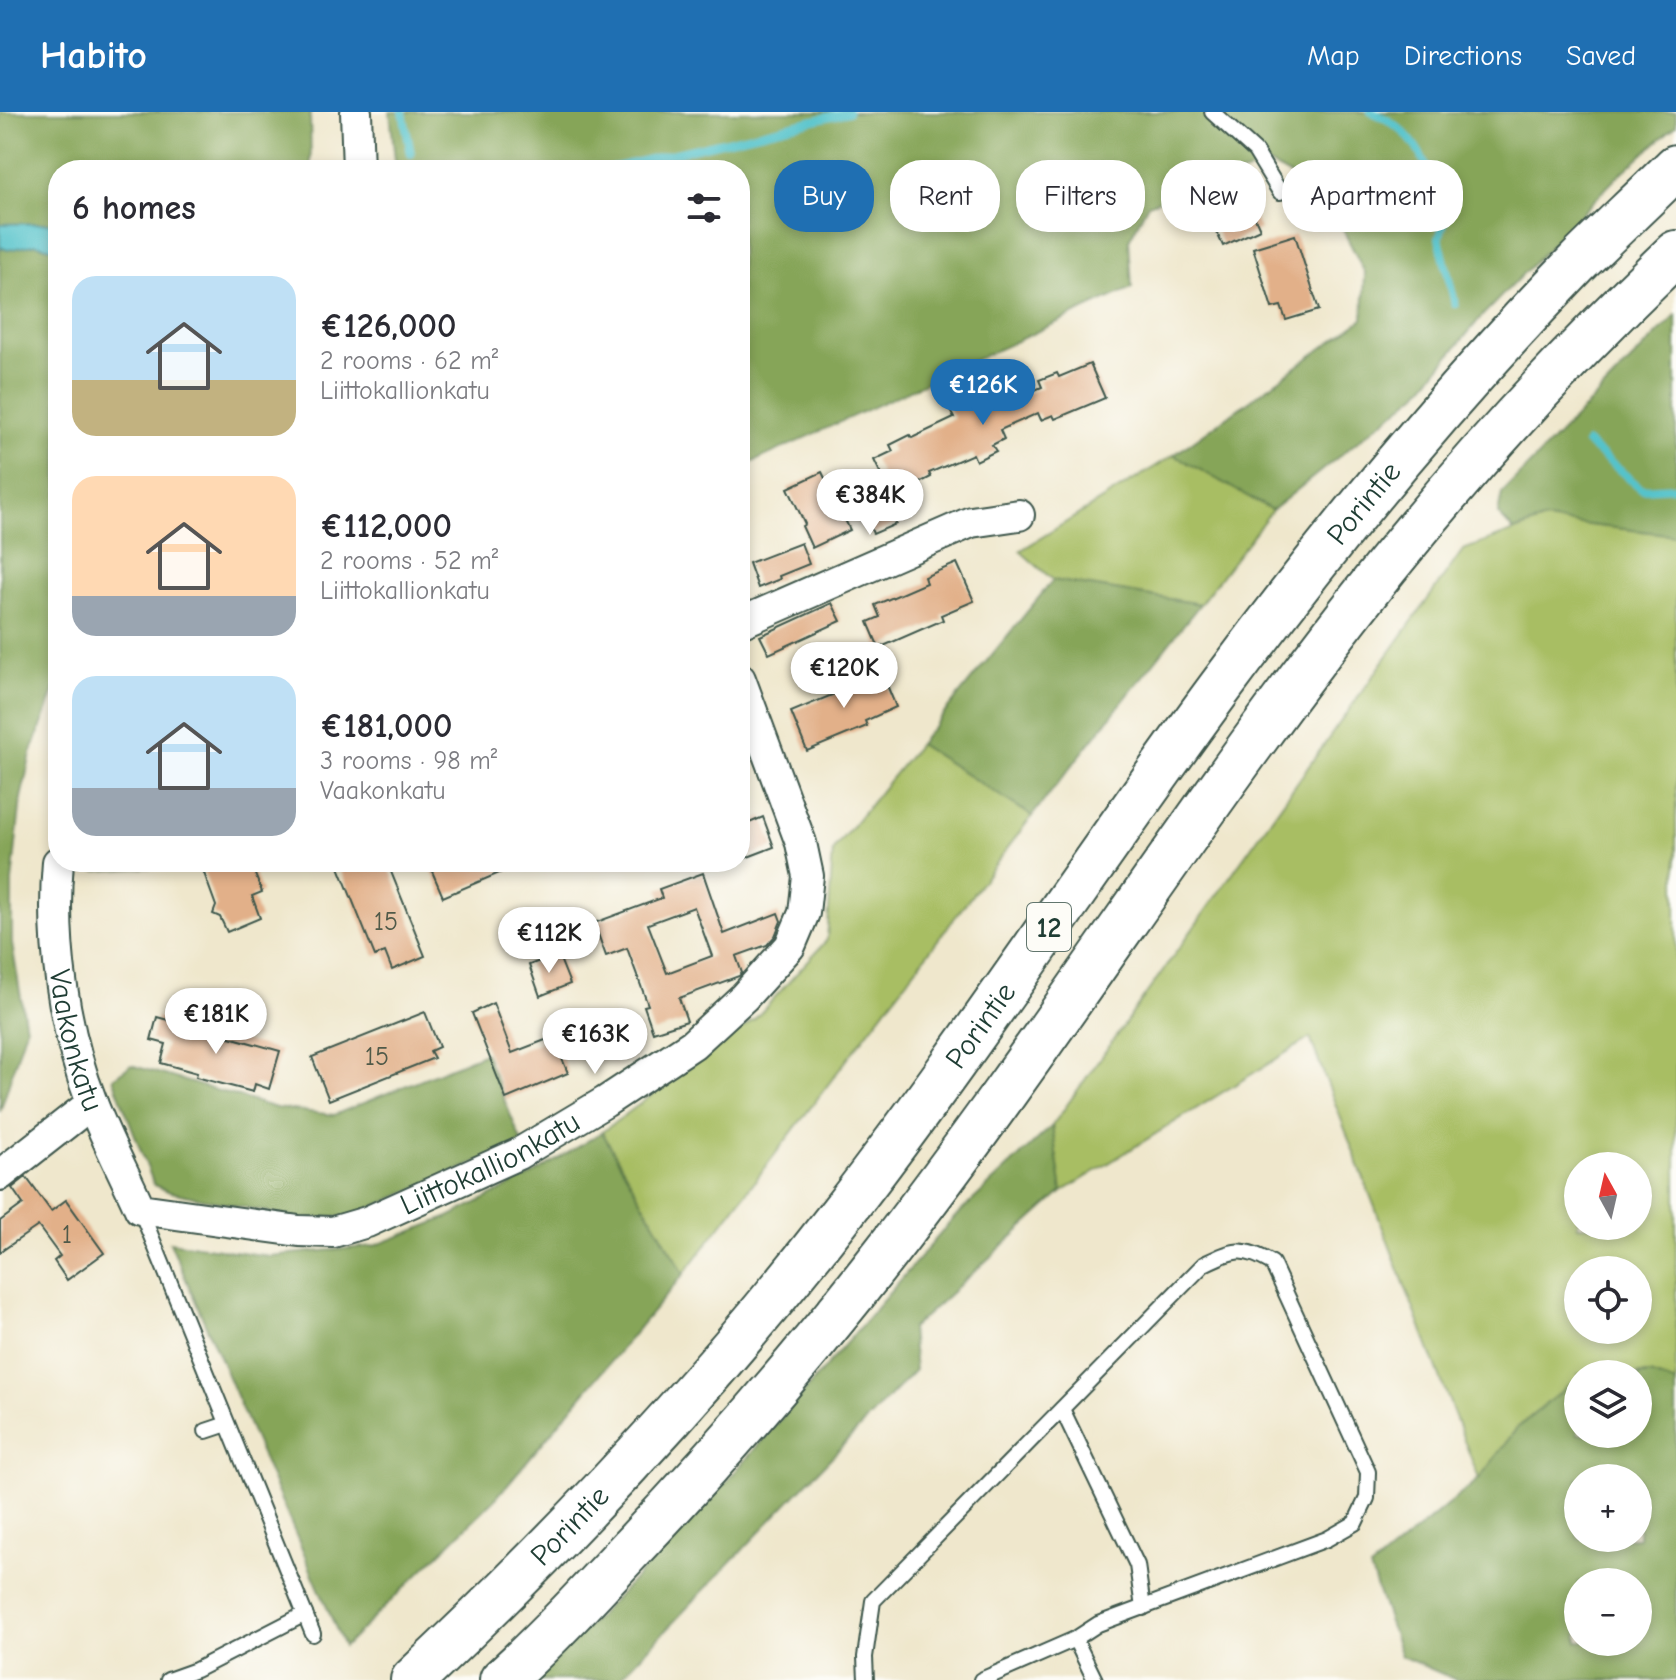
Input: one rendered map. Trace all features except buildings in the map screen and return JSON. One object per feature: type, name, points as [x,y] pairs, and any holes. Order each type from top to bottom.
[{"type":"highway","name":"Porintie","points":[[413,1680],[481,1616],[629,1465],[735,1346],[842,1213],[975,1033],[1219,688],[1342,529],[1468,381],[1577,263],[1676,167]]},
{"type":"highway","name":"Porintie","points":[[502,1680],[534,1651],[672,1506],[776,1390],[889,1249],[1268,720],[1387,565],[1508,425],[1621,305],[1676,253]]},
{"type":"street","points":[[356,112],[358,160]]},
{"type":"street","points":[[750,619],[971,522],[1019,515]]},
{"type":"street","name":"Liittokallionkatu","points":[[140,1209],[299,1231],[333,1232],[355,1226],[518,1154],[693,1044],[744,997],[790,946],[804,913],[808,876],[801,843],[750,706]]},
{"type":"street","name":"Vaakonkatu","points":[[57,872],[58,964],[78,1061],[92,1103],[140,1209]]},
{"type":"street","points":[[0,1175],[92,1103]]},
{"type":"lane","points":[[1212,112],[1255,151],[1280,192]]},
{"type":"lane","points":[[140,1209],[313,1634]]},
{"type":"lane","points":[[866,1680],[865,1657],[873,1601],[1204,1264],[1233,1250],[1253,1252],[1272,1263],[1368,1472],[1367,1498],[1355,1523],[1327,1539],[1098,1624],[1075,1639],[981,1680]]},
{"type":"lane","points":[[1062,1409],[1137,1565],[1143,1608]]},
{"type":"lane","points":[[206,1431],[227,1424]]},
{"type":"lane","points":[[168,1680],[196,1670],[305,1614]]},
{"type":"lane","points":[[1075,1639],[1095,1680]]},
{"type":"green space","points":[[0,112],[310,112],[311,160],[48,160],[48,223],[0,224]]},
{"type":"green space","points":[[390,112],[1676,112],[1676,125],[1617,177],[1482,316],[1418,393],[1272,510],[1174,455],[1363,319],[1365,273],[1344,232],[1463,232],[1463,160],[1282,160],[1282,171],[1266,165],[1266,160],[1161,160],[1161,200],[1148,204],[1145,210],[1145,160],[1016,160],[1016,232],[1133,232],[1129,240],[1132,288],[750,463],[750,160],[395,160]]},
{"type":"green space","points":[[36,244],[48,247],[48,708],[31,754],[21,798],[12,882],[12,944],[26,1028],[0,1112],[0,247],[8,250]]},
{"type":"green space","points":[[1676,315],[1676,535],[1545,520],[1514,531],[1498,514],[1502,493]]},
{"type":"green space","points":[[1174,455],[1272,510],[1200,604],[1053,580],[1020,551]]},
{"type":"green space","points":[[1545,520],[1676,535],[1676,1383],[1652,1375],[1652,1360],[1564,1360],[1564,1389],[1517,1428],[1479,1479],[1310,1038],[1062,1192],[1052,1126],[1463,550]]},
{"type":"green space","points":[[1053,580],[1200,604],[1032,816],[919,744]]},
{"type":"green space","points":[[919,744],[1032,816],[684,1274],[602,1132],[755,1019],[827,940],[833,850]]},
{"type":"green space","points":[[485,1053],[522,1143],[352,1216],[301,1219],[170,1192],[154,1185],[113,1078],[131,1065],[276,1108],[334,1115]]},
{"type":"green space","points":[[1052,1126],[1062,1192],[911,1329],[915,1370],[618,1680],[535,1680],[703,1509],[954,1218]]},
{"type":"green space","points":[[602,1132],[684,1274],[497,1497],[344,1647],[170,1242],[269,1256],[374,1246],[449,1217],[534,1174]]},
{"type":"green space","points":[[1652,1375],[1676,1383],[1676,1680],[1456,1680],[1401,1656],[1370,1569],[1479,1479],[1517,1428],[1564,1389],[1564,1448],[1652,1448]]},
{"type":"water","points":[[48,223],[48,247],[36,244],[8,250],[0,247],[0,224]]},
{"type":"waterway","points":[[403,112],[411,154]]},
{"type":"waterway","points":[[646,160],[848,112]]},
{"type":"waterway","points":[[1371,112],[1401,130],[1428,169],[1446,217],[1439,238],[1455,304]]},
{"type":"waterway","points":[[1587,443],[1642,489],[1676,487]]}]
